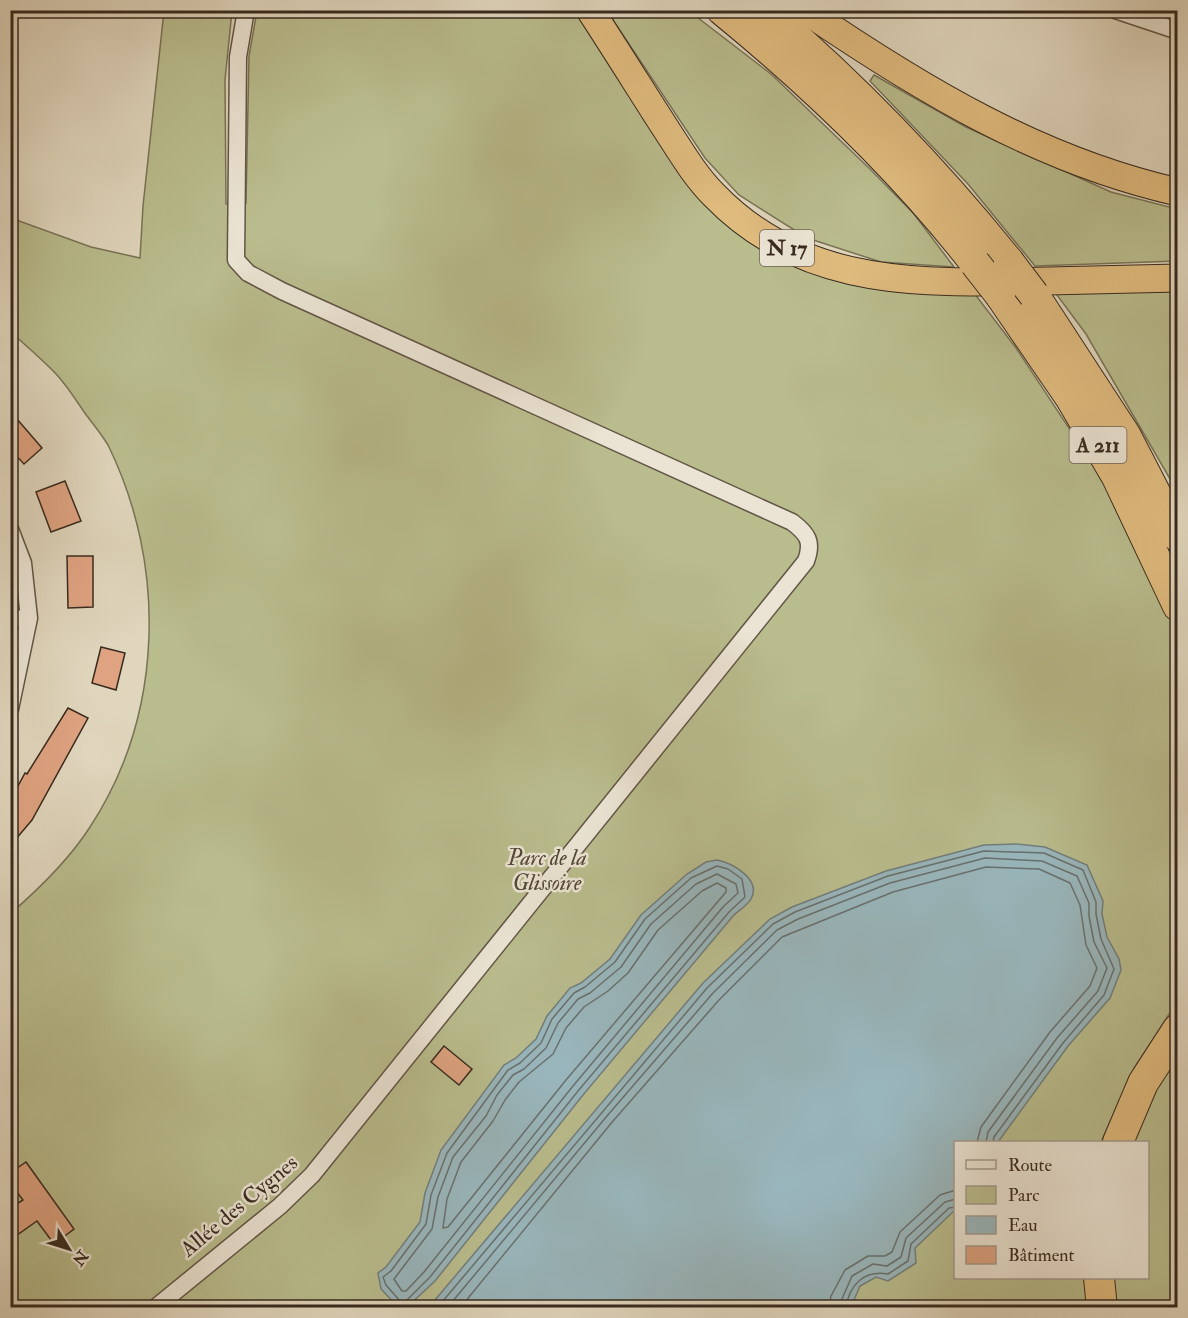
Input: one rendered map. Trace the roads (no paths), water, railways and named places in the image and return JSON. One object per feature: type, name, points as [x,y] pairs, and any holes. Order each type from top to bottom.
[{"type":"highway","name":"N 17","points":[[590,10],[693,170],[714,195],[762,234],[799,255],[840,269],[887,279],[963,282],[1178,278]]},
{"type":"highway","name":"A 211","points":[[722,10],[834,108],[900,174],[1000,295],[1070,398],[1117,477],[1178,606]]},
{"type":"highway","name":"A 211","points":[[765,10],[867,102],[948,188],[1009,262],[1034,295],[1126,436],[1178,537]]},
{"type":"highway","points":[[805,10],[889,67],[998,128],[1070,159],[1129,180],[1178,192]]},
{"type":"highway","points":[[1119,1141],[1143,1083],[1178,1029]]},
{"type":"highway","points":[[1099,1279],[1102,1308]]},
{"type":"street","name":"Allée des Cygnes","points":[[155,1308],[280,1206],[312,1175],[806,561],[810,541],[805,531],[792,522],[261,281],[240,267],[236,260],[238,57],[246,10]]},
{"type":"street","points":[[1115,10],[1178,31]]},
{"type":"street","points":[[10,529],[23,563],[29,618],[10,709]]},
{"type":"street","points":[[10,619],[29,618]]},
{"type":"water","points":[[1017,844],[1045,847],[1087,865],[1103,901],[1102,914],[1107,937],[1119,959],[1121,970],[1110,998],[1068,1046],[999,1141],[954,1141],[954,1211],[915,1248],[916,1263],[888,1281],[876,1277],[860,1286],[851,1307],[429,1307],[703,983],[770,919],[792,907],[886,871],[984,845]]},
{"type":"water","points":[[717,860],[737,868],[749,879],[753,892],[750,901],[733,916],[583,1095],[435,1281],[407,1307],[398,1307],[381,1289],[378,1273],[386,1267],[420,1222],[425,1193],[441,1150],[504,1065],[516,1058],[536,1039],[547,1016],[570,988],[581,983],[610,959],[641,915],[687,874],[706,862]]},
{"type":"park label","name":"Parc de la Glissoire","points":[[547,870]]}]
